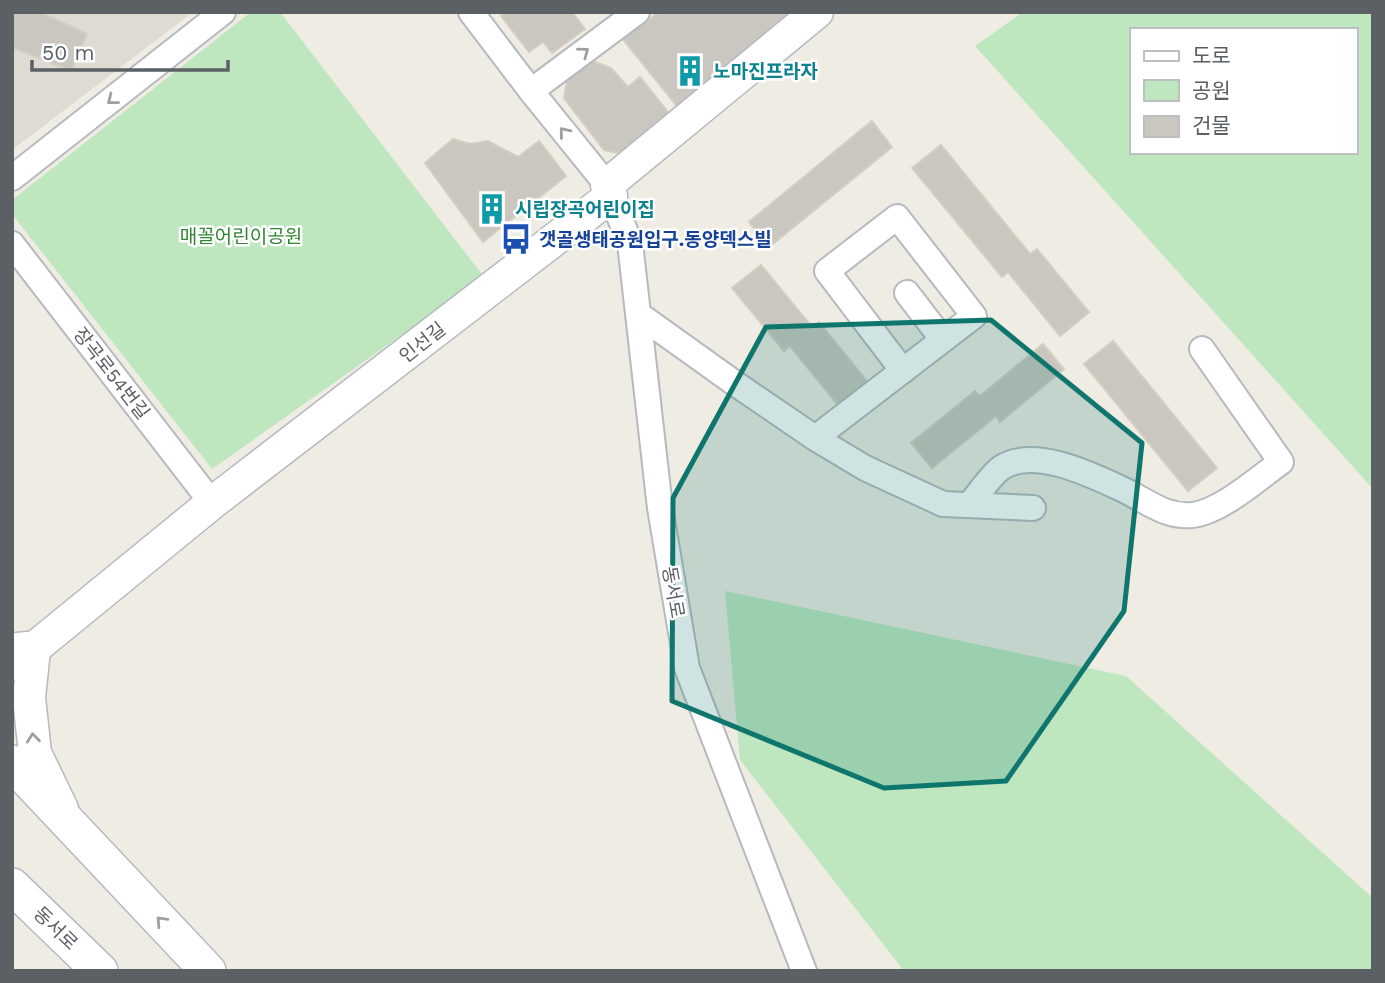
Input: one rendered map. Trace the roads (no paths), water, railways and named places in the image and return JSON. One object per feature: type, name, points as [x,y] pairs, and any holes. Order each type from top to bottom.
[{"type":"main road","points":[[12,763],[208,971]]},
{"type":"main road","name":"동서로","points":[[12,886],[100,971]]},
{"type":"street","points":[[12,178],[223,12]]},
{"type":"street","name":"동서로","points":[[471,12],[609,190],[630,243],[660,508],[687,668],[804,971]]},
{"type":"street","points":[[531,92],[637,12]]},
{"type":"street","name":"인선길","points":[[20,656],[609,190],[817,12]]},
{"type":"street","points":[[815,438],[974,317],[897,217],[827,271],[903,370]]},
{"type":"street","name":"장곡로54번길","points":[[12,244],[212,503]]},
{"type":"street","points":[[907,293],[943,340]]},
{"type":"street","points":[[638,314],[815,438],[865,468],[943,504],[1033,508]]},
{"type":"street","points":[[969,505],[1002,468],[1033,459],[1070,467],[1125,490],[1164,513],[1194,515],[1225,503],[1280,463],[1202,349]]},
{"type":"street","points":[[20,656],[29,698],[34,753],[68,822]]},
{"type":"place","name":"노마진프라자","points":[[690,71]]},
{"type":"place","name":"시립장곡어린이집","points":[[492,209]]},
{"type":"place","name":"갯골생태공원입구.동양덱스빌","points":[[516,239]]},
{"type":"park label","name":"매꼴어린이공원","points":[[241,236]]}]
